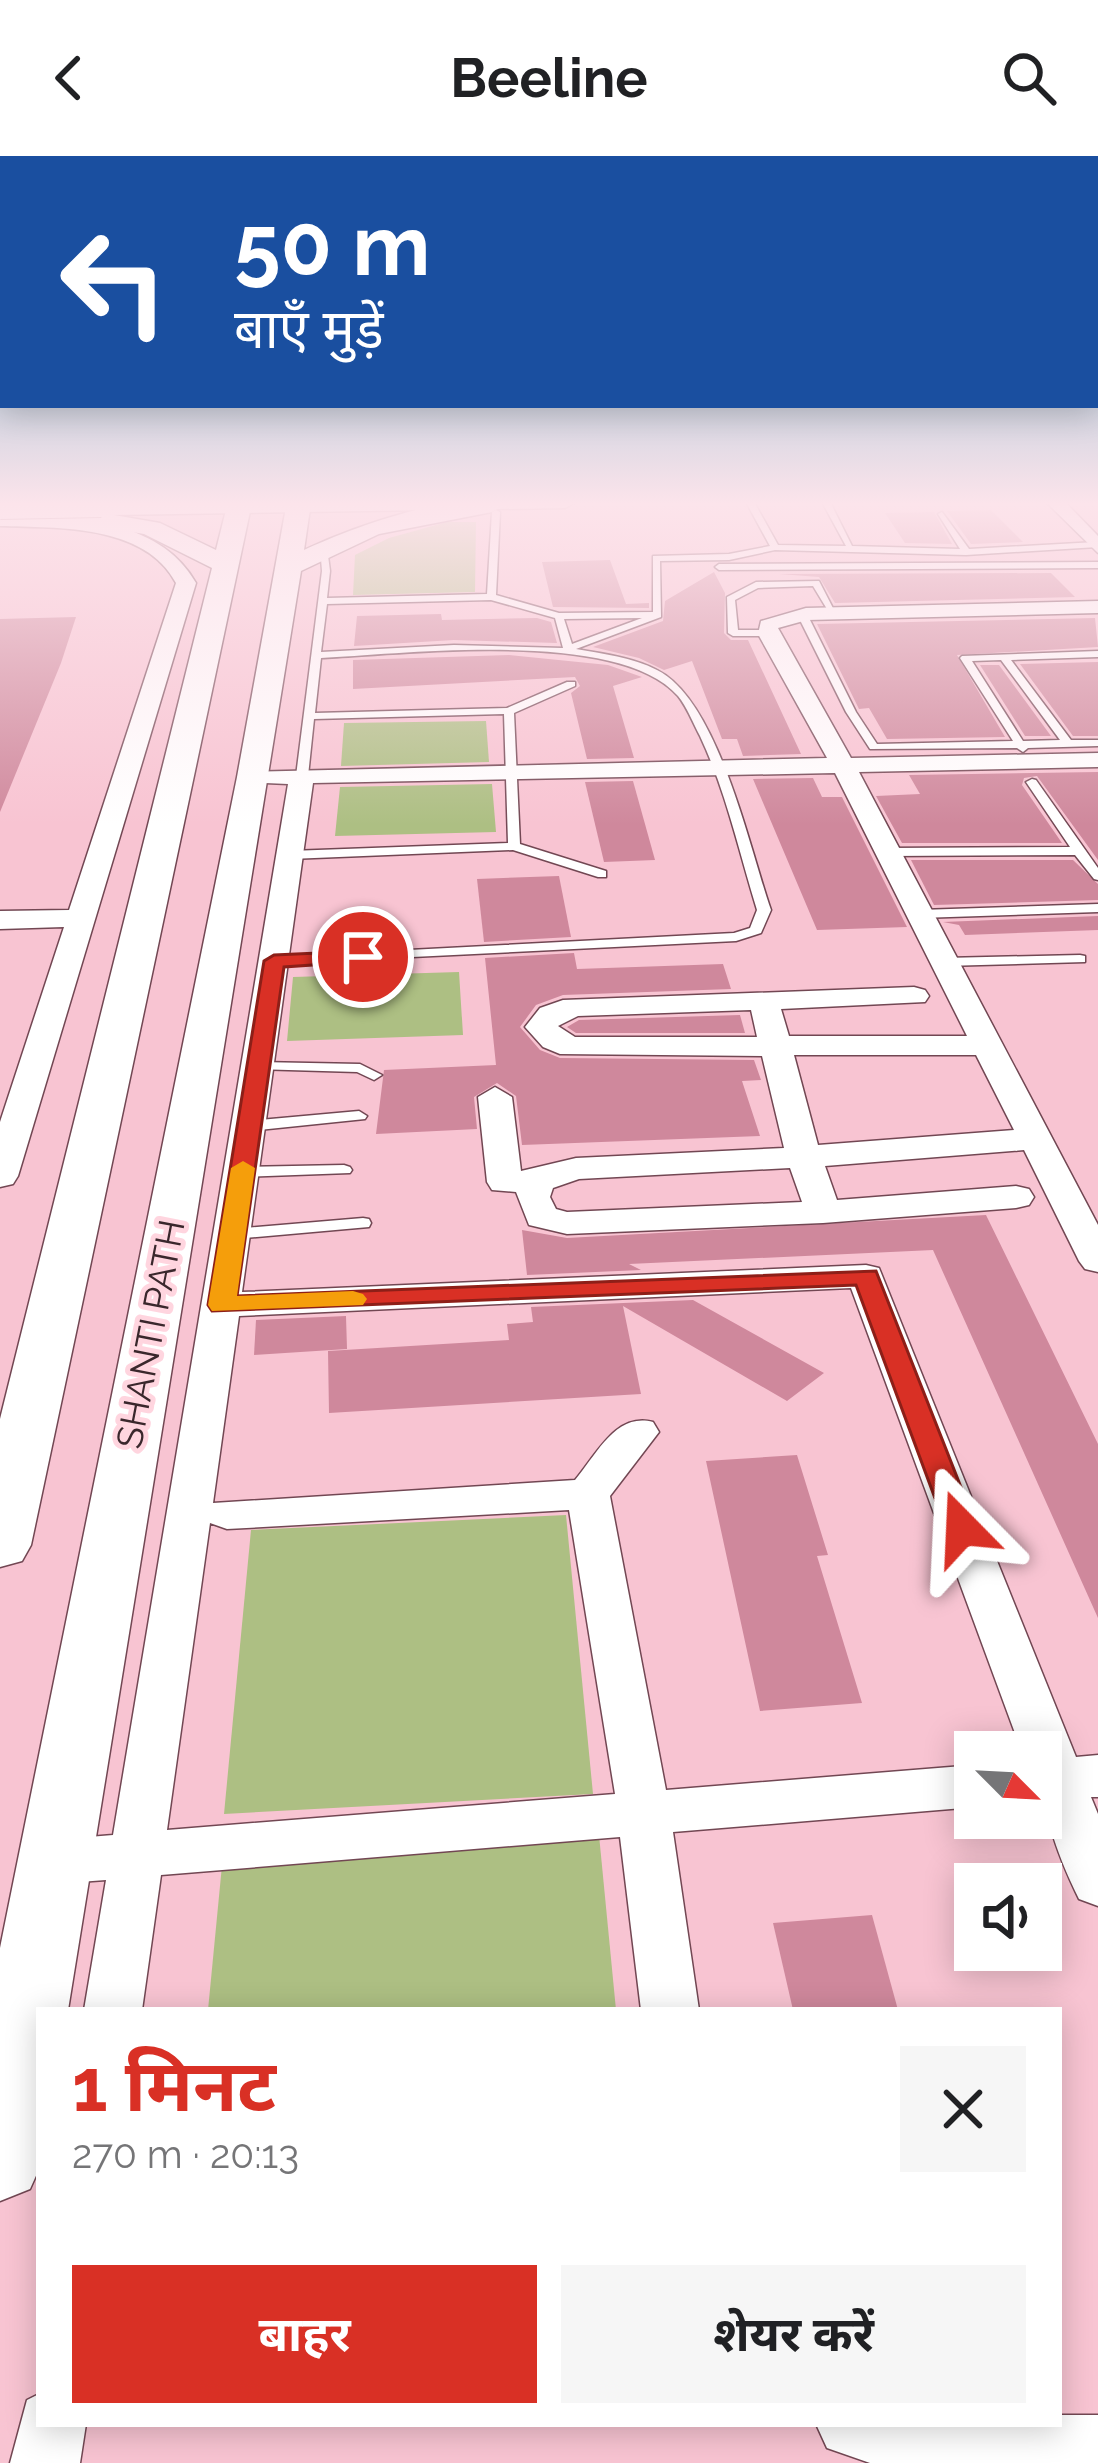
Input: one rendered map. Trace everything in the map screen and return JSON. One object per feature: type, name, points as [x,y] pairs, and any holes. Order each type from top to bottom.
[{"type":"main road","points":[[0,1545],[215,610]]},
{"type":"main road","name":"SHANTI PATH","points":[[0,2160],[52,1862],[278,776],[298,610]]},
{"type":"street","points":[[0,1176],[178,610]]},
{"type":"street","points":[[981,610],[802,614],[768,625],[768,633],[849,777],[1098,1261]]},
{"type":"street","points":[[113,2007],[290,855],[278,776],[718,769],[849,777],[1098,760]]},
{"type":"street","points":[[1032,768],[1098,781]]},
{"type":"street","points":[[0,920],[83,918]]},
{"type":"street","points":[[914,995],[574,1007],[551,1015],[541,1027],[554,1040],[571,1047],[988,1046]]},
{"type":"street","points":[[763,999],[824,1212]]},
{"type":"street","points":[[495,1096],[505,1182],[537,1181],[576,1169],[1036,1139]]},
{"type":"street","points":[[537,1181],[532,1197],[542,1217],[567,1222],[824,1212],[1016,1197]]},
{"type":"street","points":[[222,1305],[866,1276],[1065,1779],[1098,1883]]},
{"type":"street","points":[[227,1514],[588,1493],[638,1432]]},
{"type":"street","points":[[588,1493],[644,1813],[670,2007]]},
{"type":"street","points":[[52,1862],[954,1788]]},
{"type":"street","points":[[45,2463],[51,2427]]},
{"type":"street","points":[[864,2427],[954,2448],[1098,2450]]},
{"type":"lane","points":[[278,776],[308,716],[315,655],[311,610]]},
{"type":"lane","points":[[536,610],[559,616],[658,615]]},
{"type":"lane","points":[[658,610],[658,615]]},
{"type":"lane","points":[[731,610],[734,633],[768,633]]},
{"type":"lane","points":[[802,614],[850,712],[874,747],[1032,768],[1068,744],[1098,743]]},
{"type":"lane","points":[[568,649],[658,615]]},
{"type":"lane","points":[[559,616],[568,649]]},
{"type":"lane","points":[[274,961],[736,937],[756,930],[764,910],[718,769],[680,692],[663,674],[634,661],[568,649],[315,655]]},
{"type":"lane","points":[[1098,654],[965,658],[1078,851],[1098,876]]},
{"type":"lane","points":[[1004,657],[1068,744]]},
{"type":"lane","points":[[308,716],[509,711],[571,684]]},
{"type":"lane","points":[[509,711],[514,846]]},
{"type":"lane","points":[[290,855],[514,846],[602,874]]},
{"type":"lane","points":[[888,852],[1078,851]]},
{"type":"lane","points":[[920,914],[1098,908]]},
{"type":"lane","points":[[944,962],[1080,959]]},
{"type":"lane","points":[[259,1066],[360,1068],[374,1075]]},
{"type":"lane","points":[[249,1126],[359,1116]]},
{"type":"lane","points":[[242,1172],[344,1170]]},
{"type":"lane","points":[[233,1234],[363,1223]]},
{"type":"green space","points":[[486,721],[489,762],[341,766],[344,723]]},
{"type":"green space","points":[[492,784],[496,832],[335,836],[340,787]]},
{"type":"green space","points":[[459,972],[463,1035],[287,1041],[293,977]]},
{"type":"green space","points":[[566,1515],[593,1794],[224,1814],[251,1530]]},
{"type":"green space","points":[[599,1835],[616,2007],[208,2007],[223,1855]]},
{"type":"building","points":[[664,610],[725,610],[724,633],[731,640],[748,640],[801,754],[743,756],[737,739],[722,739],[692,661],[664,670],[639,658],[593,647],[663,621]]},
{"type":"building","points":[[441,614],[442,620],[537,618],[551,622],[557,643],[454,640],[354,646],[357,616]]},
{"type":"building","points":[[76,617],[61,663],[0,812],[0,619]]},
{"type":"building","points":[[1095,618],[1098,647],[957,655],[1005,737],[887,739],[869,708],[859,709],[817,624]]},
{"type":"building","points":[[509,655],[608,665],[642,677],[613,686],[634,758],[587,759],[571,693],[580,686],[575,677],[353,689],[353,660]]},
{"type":"building","points":[[1098,662],[1098,736],[1073,736],[1020,664]]},
{"type":"building","points":[[980,665],[999,665],[1051,736],[1025,736]]},
{"type":"building","points":[[1098,772],[1098,860],[1037,776],[1024,778],[1022,785],[1062,843],[902,843],[876,796],[920,794],[909,775]]},
{"type":"building","points":[[813,778],[822,797],[842,797],[907,927],[817,930],[753,779]]},
{"type":"building","points":[[633,781],[655,860],[604,862],[585,782]]},
{"type":"building","points":[[911,860],[1073,860],[1098,884],[1098,900],[934,905]]},
{"type":"building","points":[[559,876],[571,937],[484,942],[477,879]]},
{"type":"building","points":[[1098,916],[1098,930],[965,935],[959,925],[943,922]]},
{"type":"building","points":[[574,953],[577,969],[723,964],[731,989],[563,995],[536,1005],[520,1027],[540,1050],[560,1058],[754,1060],[761,1080],[742,1081],[760,1136],[522,1145],[516,1096],[497,1083],[474,1097],[477,1129],[376,1134],[384,1070],[496,1065],[485,958]]},
{"type":"building","points":[[740,1015],[745,1033],[576,1033],[567,1027],[579,1020]]},
{"type":"building","points":[[986,1215],[1098,1444],[1098,1618],[933,1250],[629,1264],[641,1270],[527,1275],[522,1230],[567,1238]]},
{"type":"building","points":[[693,1300],[824,1373],[787,1401],[623,1306],[641,1394],[329,1413],[328,1351],[509,1340],[507,1324],[533,1322],[531,1307]]},
{"type":"building","points":[[346,1316],[347,1349],[254,1355],[256,1320]]},
{"type":"building","points":[[797,1455],[828,1555],[817,1556],[862,1703],[760,1711],[706,1461]]},
{"type":"building","points":[[872,1915],[897,2007],[792,2007],[773,1923]]},
{"type":"slow traffic","points":[[243,1168],[222,1305],[353,1299]]},
{"type":"route","points":[[363,957],[274,961],[222,1305],[866,1276],[962,1528]]}]
